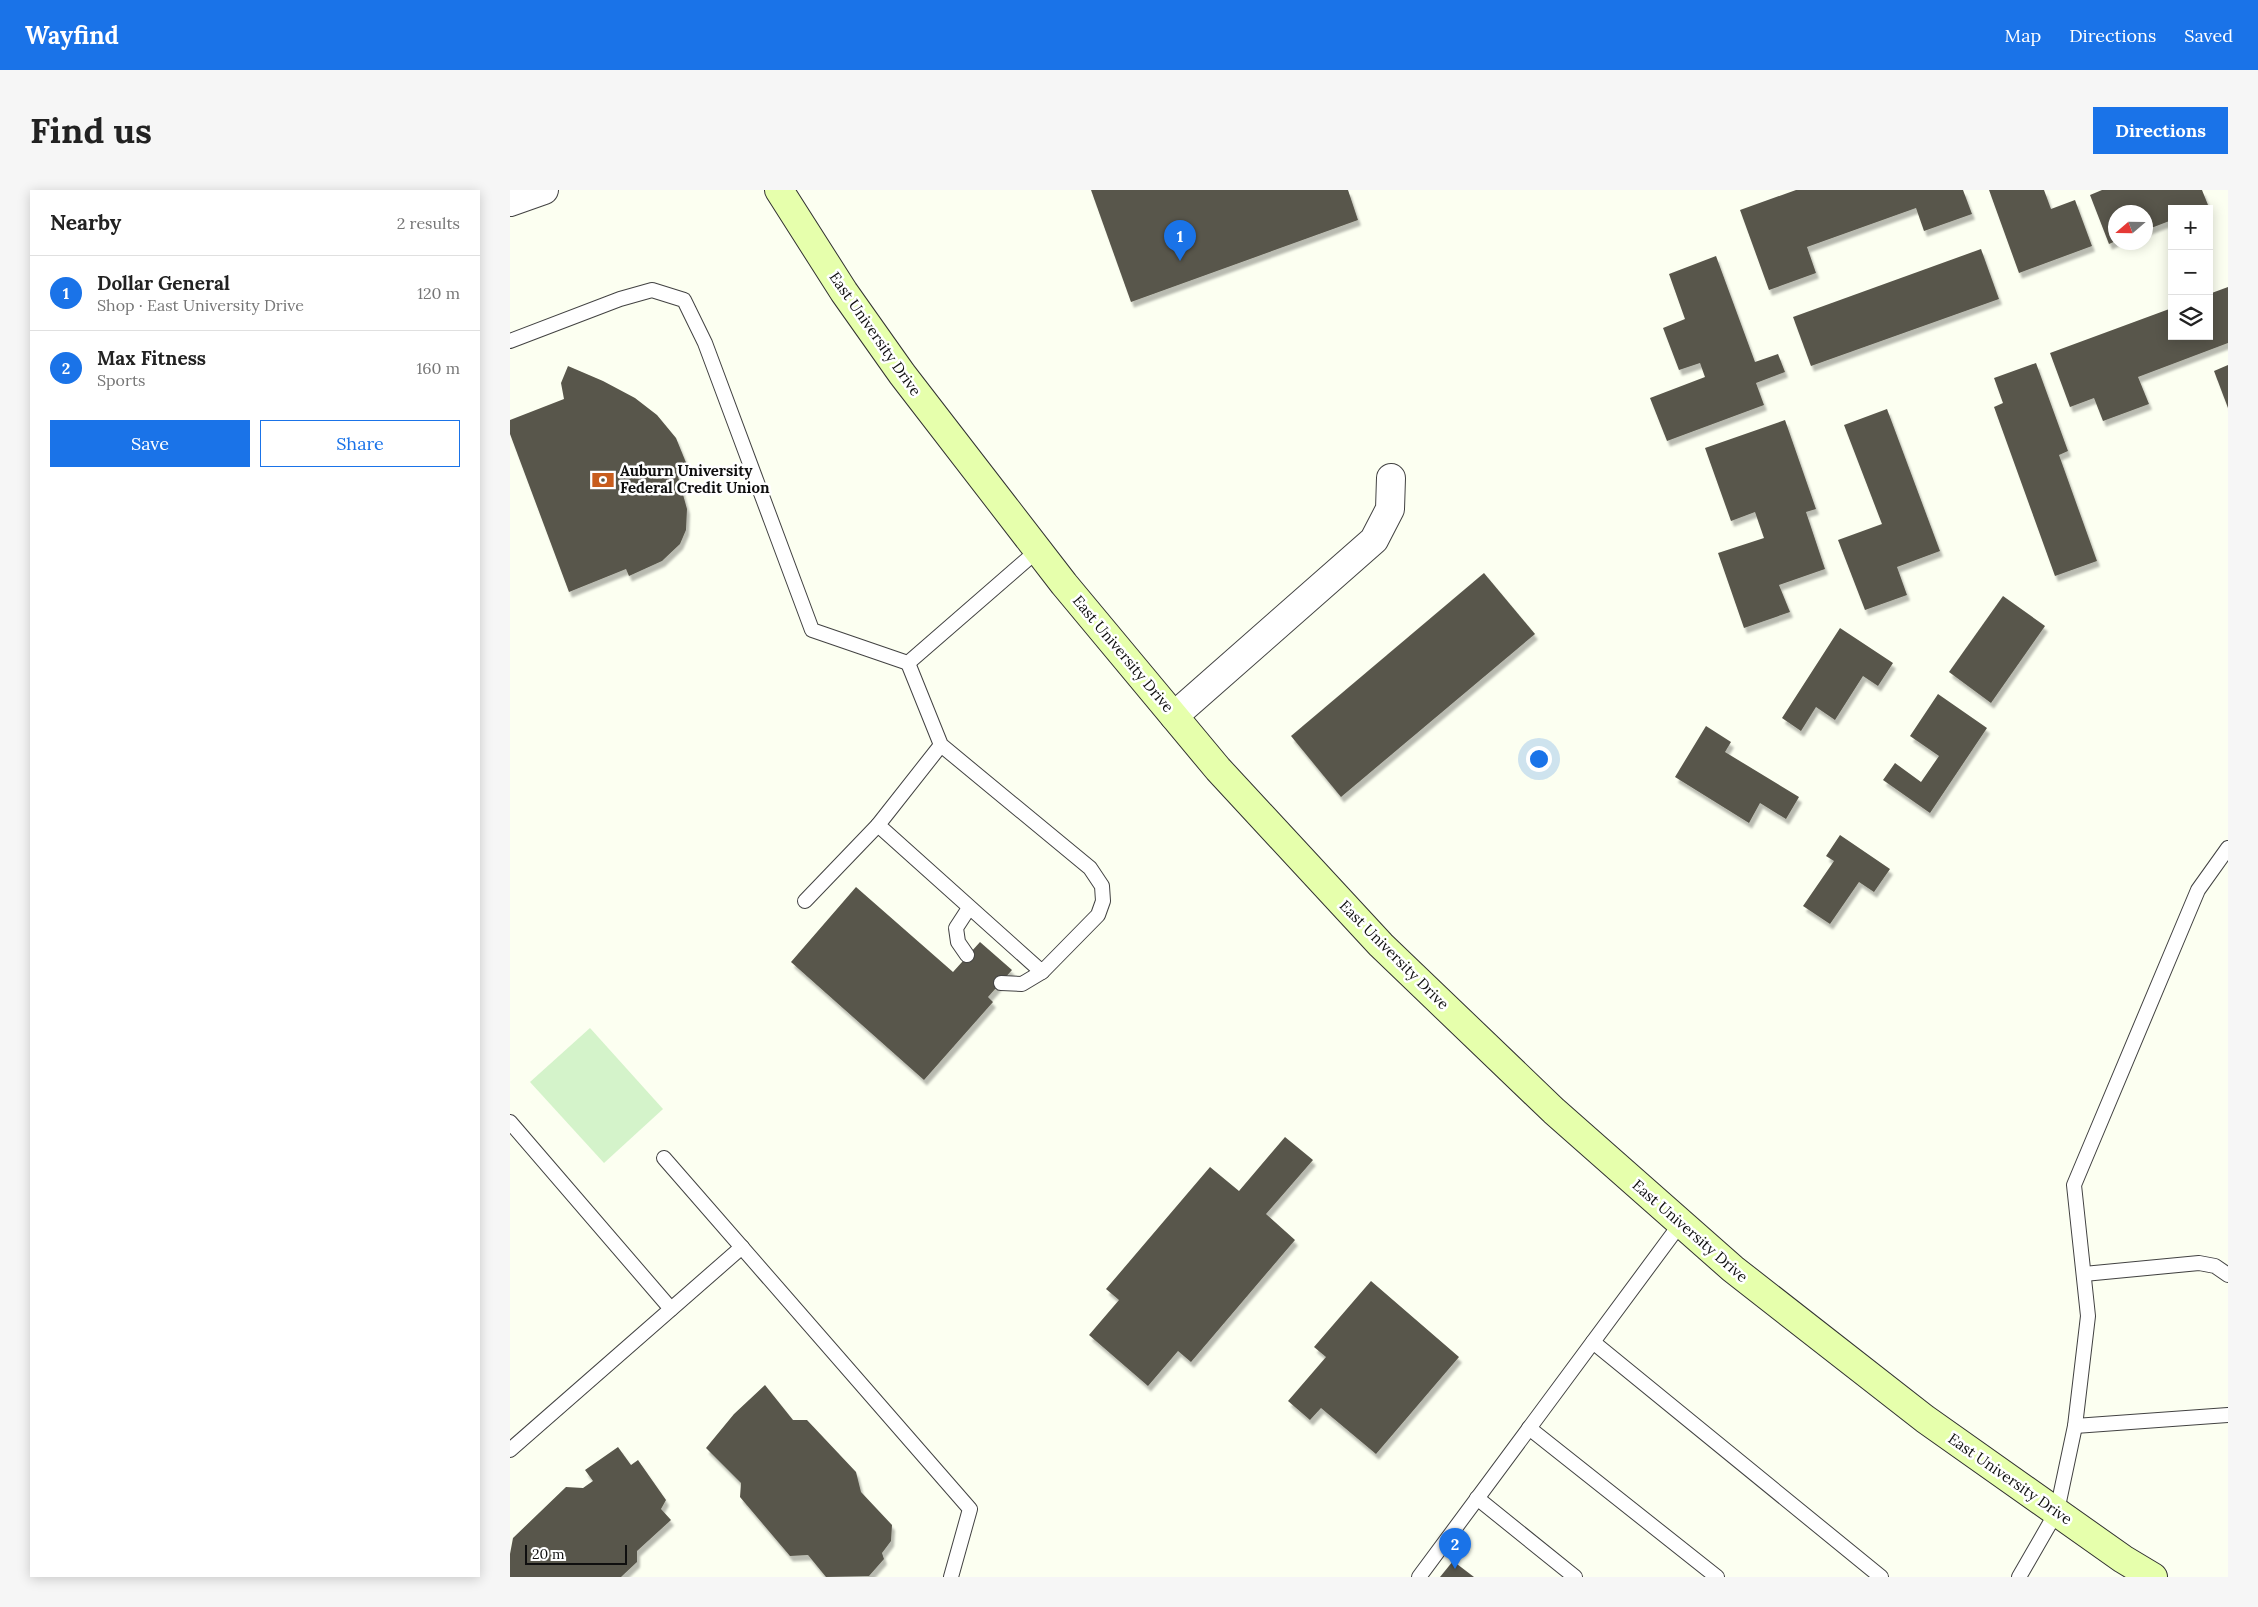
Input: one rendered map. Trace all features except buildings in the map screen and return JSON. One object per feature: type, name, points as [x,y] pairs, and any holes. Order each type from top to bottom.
[{"type":"main road","name":"East University Drive","points":[[779,190],[844,292],[902,374],[1038,550],[1218,769],[1381,945],[1554,1111],[1732,1269],[1925,1419],[2123,1559],[2153,1577]]},
{"type":"street","points":[[510,202],[544,190]]},
{"type":"street","points":[[1174,716],[1374,540],[1390,509],[1391,478]]},
{"type":"lane","points":[[510,340],[652,290],[684,300],[704,343],[812,630],[908,663],[941,745],[1090,868],[1102,886],[1102,901],[1098,915],[1042,972],[1022,984],[1001,983]]},
{"type":"lane","points":[[908,663],[1038,550]]},
{"type":"lane","points":[[806,901],[878,825],[941,745]]},
{"type":"lane","points":[[878,825],[1042,972]]},
{"type":"lane","points":[[2019,1577],[2057,1511],[2075,1426],[2088,1316],[2074,1185],[2198,890],[2228,848]]},
{"type":"lane","points":[[968,955],[958,942],[956,928],[970,908]]},
{"type":"lane","points":[[510,1122],[671,1309]]},
{"type":"lane","points":[[664,1158],[970,1509],[951,1577]]},
{"type":"lane","points":[[1419,1577],[1681,1223]]},
{"type":"lane","points":[[510,1450],[742,1247]]},
{"type":"lane","points":[[2084,1274],[2200,1263],[2215,1266],[2228,1275]]},
{"type":"lane","points":[[1593,1342],[1881,1577]]},
{"type":"lane","points":[[2075,1426],[2228,1415]]},
{"type":"lane","points":[[1529,1428],[1717,1577]]},
{"type":"lane","points":[[1477,1498],[1575,1577]]},
{"type":"green space","points":[[590,1028],[663,1109],[604,1163],[530,1082]]},
{"type":"place","name":"Dollar General","points":[[1180,261]]},
{"type":"place","name":"Auburn University Federal Credit Union","points":[[603,480]]},
{"type":"place","name":"Max Fitness","points":[[1455,1569]]}]
